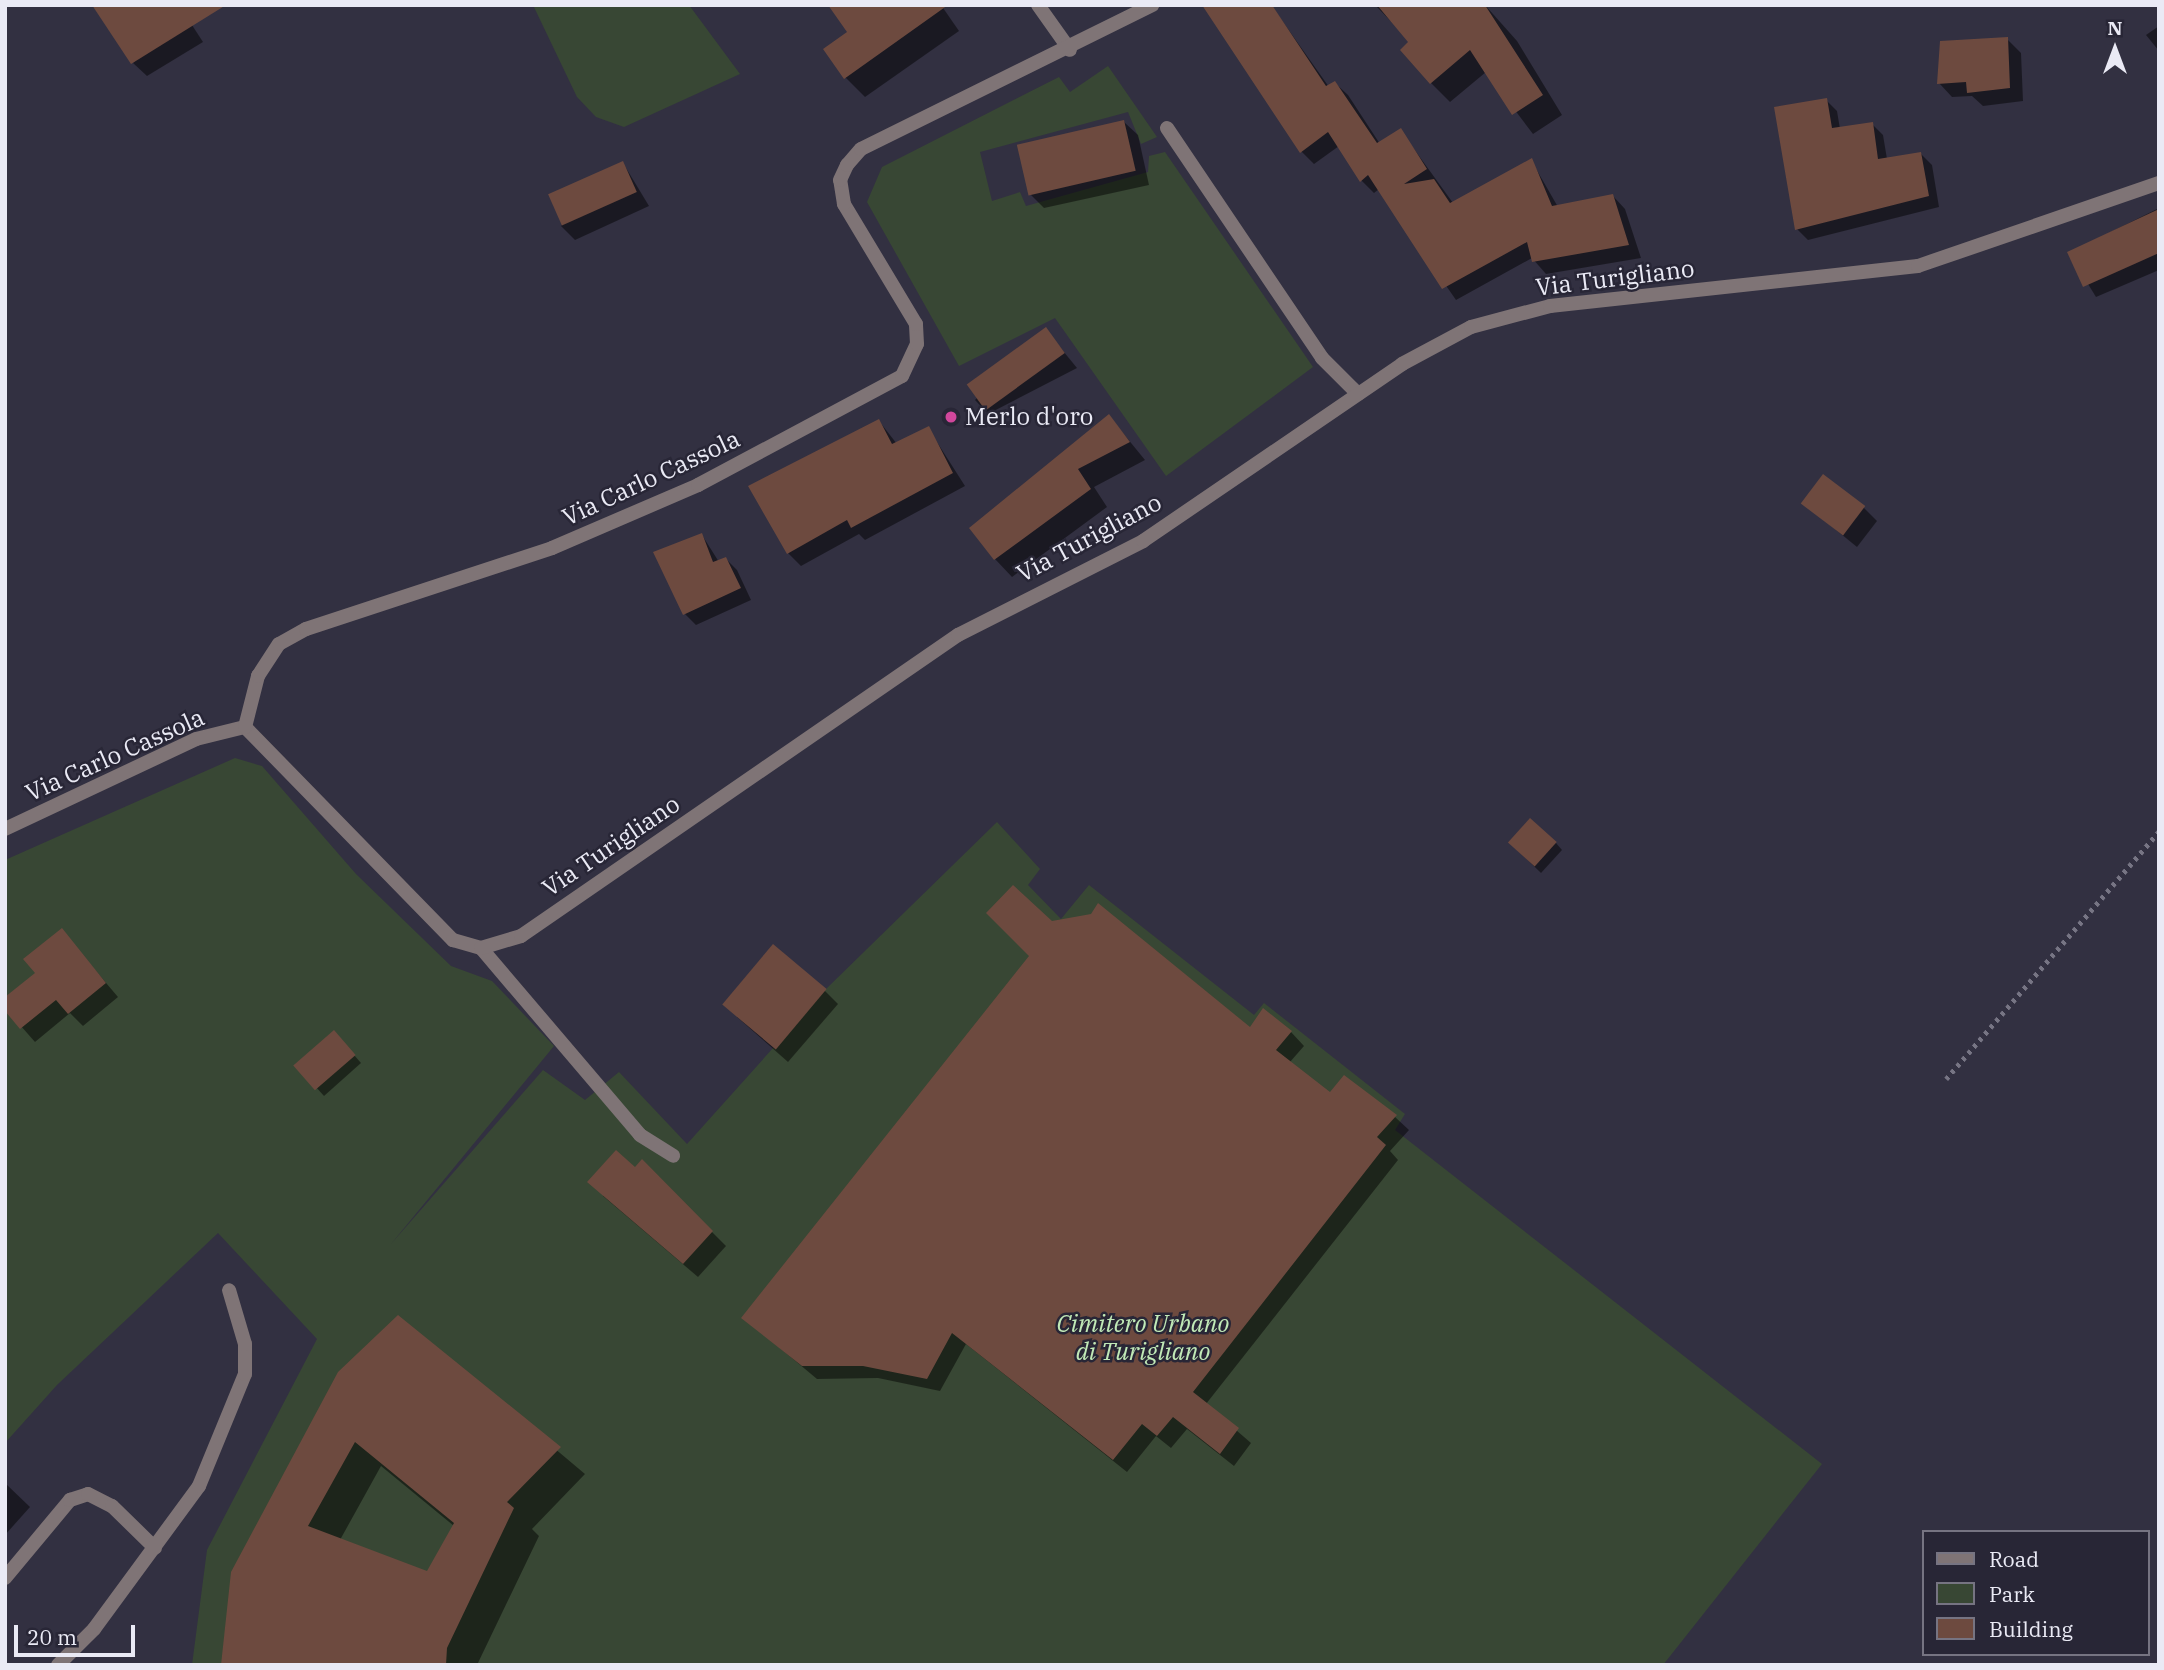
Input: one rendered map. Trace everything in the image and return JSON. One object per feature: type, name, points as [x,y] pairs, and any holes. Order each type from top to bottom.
[{"type":"street","points":[[1038,5],[1070,50]]},
{"type":"street","name":"Via Carlo Cassola","points":[[5,829],[196,739],[244,727],[258,676],[279,644],[306,629],[552,548],[698,485],[902,376],[917,344],[916,324],[844,204],[840,180],[846,165],[871,144],[1070,50],[1152,5]]},
{"type":"street","points":[[1167,128],[1322,358],[1358,394]]},
{"type":"street","name":"Via Turigliano","points":[[481,948],[521,936],[958,635],[1143,541],[1358,394],[1484,323],[1550,306],[1917,266],[2159,183]]},
{"type":"street","points":[[244,727],[453,940],[481,948],[640,1135],[673,1156]]},
{"type":"street","points":[[58,1665],[155,1548],[199,1486],[244,1374],[245,1343],[229,1290]]},
{"type":"street","points":[[5,1578],[70,1500],[88,1494],[111,1506],[155,1548]]},
{"type":"path","points":[[1946,1079],[2159,831]]},
{"type":"green space","points":[[533,5],[689,5],[740,74],[624,127],[596,117],[577,97]]},
{"type":"green space","points":[[1108,66],[1157,137],[1141,144],[1128,112],[980,152],[992,201],[1020,192],[1026,206],[1148,172],[1149,156],[1165,152],[1313,367],[1166,476],[1055,318],[959,366],[867,202],[882,167],[1059,77],[1070,92]]},
{"type":"green space","name":"Cimitero Urbano di Turigliano","points":[[235,758],[262,766],[356,874],[451,966],[492,981],[554,1046],[391,1244],[543,1070],[585,1100],[619,1072],[687,1144],[826,989],[997,822],[1040,869],[1028,885],[1061,919],[1089,885],[1254,1015],[1264,1003],[1405,1114],[1395,1130],[1822,1464],[1663,1665],[192,1665],[207,1550],[317,1339],[218,1233],[57,1385],[5,1443],[5,860]]},
{"type":"building","points":[[92,5],[226,5],[131,64]]},
{"type":"building","points":[[828,5],[948,5],[844,79],[823,49],[847,32]]},
{"type":"building","points":[[1202,5],[1272,5],[1326,86],[1335,81],[1377,143],[1401,128],[1427,169],[1404,184],[1434,179],[1450,203],[1532,158],[1552,206],[1613,194],[1629,245],[1532,262],[1527,242],[1442,289],[1368,175],[1360,182],[1328,132],[1300,153]]},
{"type":"building","points":[[1377,5],[1485,5],[1543,95],[1512,115],[1470,50],[1430,84],[1400,50],[1408,42]]},
{"type":"building","points":[[2008,37],[2010,88],[1967,93],[1966,82],[1937,84],[1940,41]]},
{"type":"building","points":[[1827,98],[1832,128],[1873,122],[1878,159],[1921,152],[1929,196],[1795,230],[1774,107]]},
{"type":"building","points":[[1124,120],[1136,171],[1029,195],[1017,145]]},
{"type":"building","points":[[623,161],[637,192],[562,225],[548,194]]},
{"type":"building","points":[[2159,209],[2159,253],[2083,287],[2067,252]]},
{"type":"building","points":[[1046,327],[1065,353],[986,410],[967,385]]},
{"type":"building","points":[[1109,414],[1130,442],[1078,469],[1091,489],[994,560],[969,528]]},
{"type":"building","points":[[879,419],[892,444],[929,426],[953,473],[851,528],[847,520],[787,554],[748,486]]},
{"type":"building","points":[[1823,474],[1865,506],[1843,535],[1801,504]]},
{"type":"building","points":[[702,533],[713,562],[726,557],[741,588],[683,615],[653,552]]},
{"type":"building","points":[[1530,818],[1557,842],[1535,867],[1508,843]]},
{"type":"building","points":[[1013,885],[1052,921],[1091,914],[1098,903],[1250,1027],[1263,1008],[1292,1031],[1276,1050],[1330,1092],[1344,1075],[1397,1115],[1377,1137],[1386,1145],[1193,1392],[1239,1428],[1220,1454],[1173,1417],[1157,1436],[1142,1424],[1113,1460],[952,1333],[927,1379],[863,1366],[802,1366],[741,1318],[1029,956],[986,913]]},
{"type":"building","points":[[62,928],[106,983],[68,1014],[56,1000],[20,1029],[5,1011],[5,997],[35,973],[23,959]]},
{"type":"building","points":[[773,944],[827,989],[776,1050],[722,1005]]},
{"type":"building","points":[[334,1030],[356,1055],[315,1090],[293,1065]]},
{"type":"building","points":[[616,1150],[635,1167],[642,1159],[713,1231],[683,1264],[587,1182]]},
{"type":"building","points":[[398,1315],[561,1447],[507,1502],[514,1508],[447,1648],[446,1665],[221,1665],[231,1572],[338,1372]],"holes":[[[355,1442],[454,1523],[427,1571],[308,1526]]]},
{"type":"place","name":"Merlo d'oro","points":[[951,417]]}]
